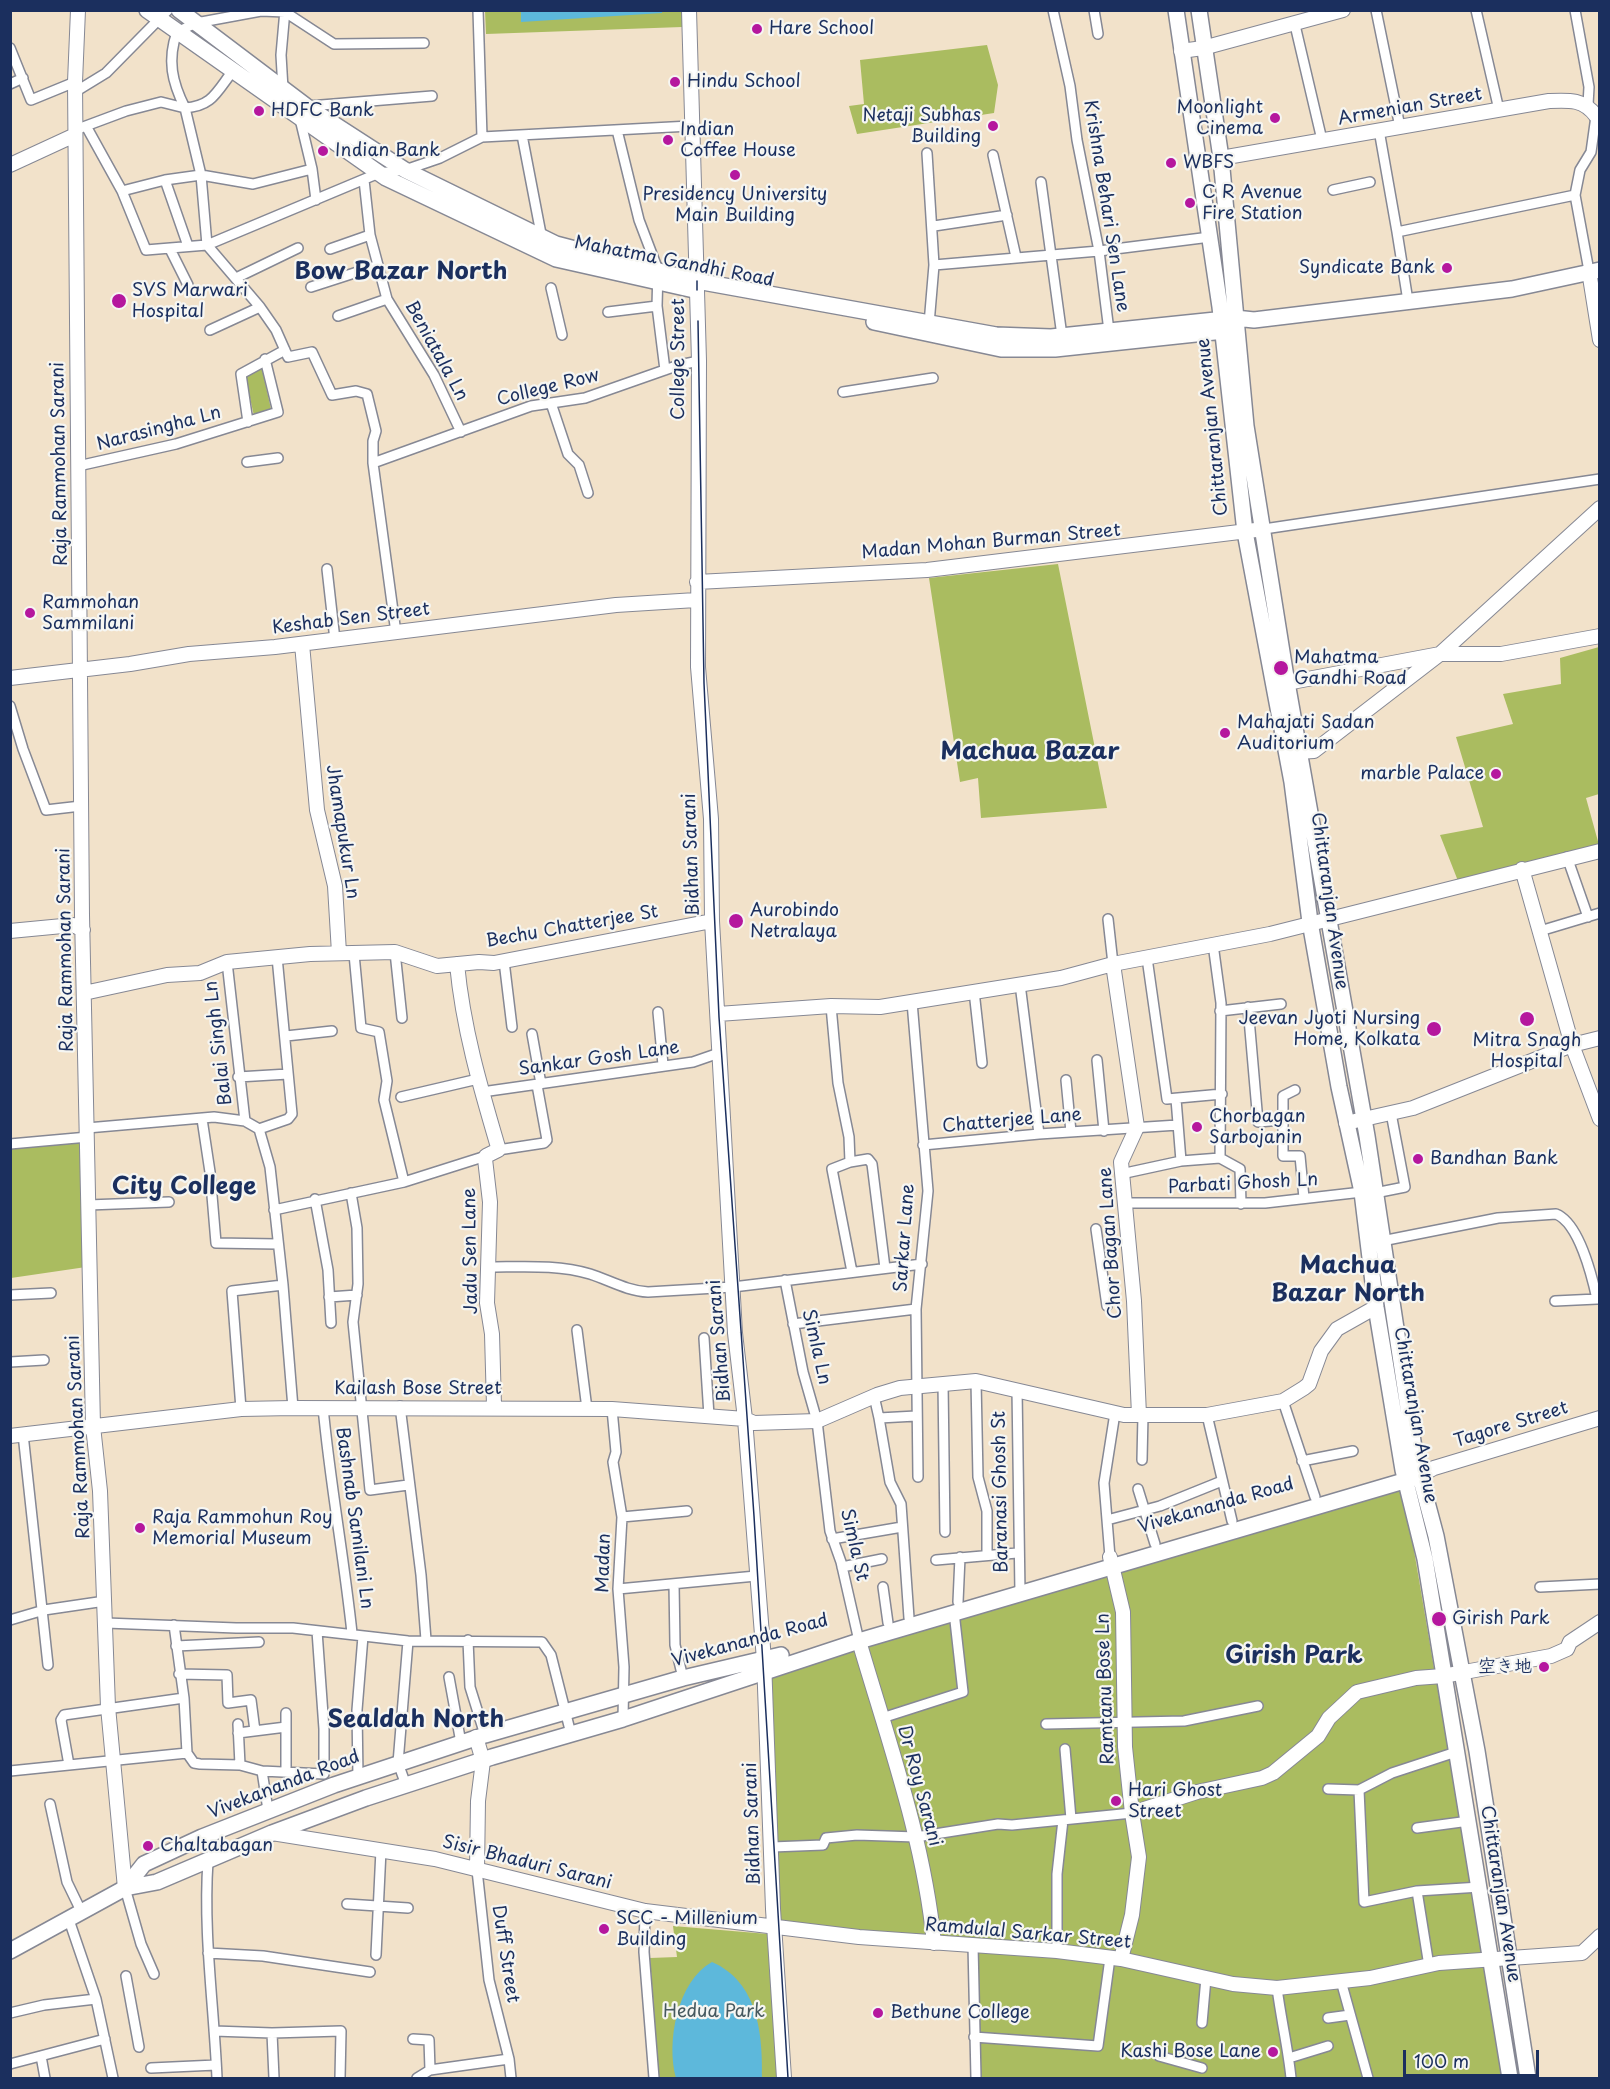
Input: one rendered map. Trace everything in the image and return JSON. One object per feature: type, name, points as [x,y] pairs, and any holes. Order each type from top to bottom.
[{"type":"main road","name":"Mahatma Gandhi Road","points":[[179,10],[283,89],[303,112],[371,177],[542,246],[697,286],[1001,349],[1055,350],[1231,331],[1254,320],[1512,289],[1594,271]]},
{"type":"main road","name":"Chittaranjan Avenue","points":[[1176,10],[1210,237],[1231,331],[1245,532],[1280,685],[1292,751],[1310,922],[1346,1123],[1369,1192],[1376,1307],[1411,1473],[1510,2079]]},
{"type":"main road","points":[[1199,10],[1221,158],[1231,331],[1264,530],[1280,685]]},
{"type":"main road","name":"Mahatma Gandhi Road","points":[[159,14],[177,32],[232,72],[542,246]]},
{"type":"main road","name":"Mahatma Gandhi Road","points":[[697,286],[835,304],[929,324],[996,335],[1062,336],[1109,331],[1231,331]]},
{"type":"main road","points":[[1292,751],[1327,919],[1364,1120],[1369,1192],[1382,1240],[1411,1473],[1436,1536],[1462,1672],[1528,2079]]},
{"type":"main road","name":"Vivekananda Road","points":[[1111,1561],[1155,1544],[1232,1521],[1411,1473]]},
{"type":"main road","name":"Vivekananda Road","points":[[10,1951],[125,1888],[157,1882],[272,1833],[406,1785],[623,1719],[765,1665],[858,1636],[1411,1473]]},
{"type":"main road","name":"Vivekananda Road","points":[[858,1636],[888,1623],[956,1607]]},
{"type":"main road","name":"Vivekananda Road","points":[[125,1888],[144,1864],[202,1837],[268,1810],[398,1763],[481,1736],[684,1678],[765,1665]]},
{"type":"street","name":"Raja Rammohan Sarani","points":[[78,10],[75,87],[79,131],[78,466],[81,806],[93,1426],[100,1491],[108,1707],[125,1888]]},
{"type":"street","points":[[478,10],[482,137]]},
{"type":"street","name":"College Street","points":[[689,10],[690,126],[699,361],[700,581],[696,600]]},
{"type":"street","name":"Krishna Behari Sen Lane","points":[[1053,10],[1070,86],[1077,140],[1099,251],[1109,331]]},
{"type":"street","points":[[1094,10],[1098,33]]},
{"type":"street","points":[[1181,51],[1203,48],[1295,25],[1318,14],[1343,10]]},
{"type":"street","points":[[1376,10],[1400,127]]},
{"type":"street","points":[[1476,10],[1499,110]]},
{"type":"street","points":[[1575,10],[1595,112],[1591,153],[1580,170],[1575,195],[1594,271],[1599,340]]},
{"type":"street","points":[[396,633],[373,462],[373,441],[376,431],[367,394],[356,391],[332,395],[312,352],[288,357],[276,330],[260,306],[207,245],[201,175],[185,108],[176,91],[170,66],[172,46],[177,32],[196,23],[261,11],[285,11],[334,44],[424,43]]},
{"type":"street","points":[[283,89],[281,55],[285,11]]},
{"type":"street","points":[[10,48],[31,100],[75,87],[106,73],[159,14]]},
{"type":"street","points":[[1295,25],[1322,140]]},
{"type":"street","points":[[10,165],[126,111],[161,102],[185,108],[202,106],[210,101],[232,72]]},
{"type":"street","points":[[10,84],[23,78]]},
{"type":"street","points":[[316,200],[303,112],[432,96]]},
{"type":"street","name":"Armenian Street","points":[[1221,158],[1549,101],[1571,100],[1595,112]]},
{"type":"street","points":[[79,131],[122,191],[146,250],[207,245],[371,177],[405,170],[440,158],[482,137],[690,126]]},
{"type":"street","points":[[616,130],[639,220],[657,275],[657,306],[665,370]]},
{"type":"street","points":[[1379,130],[1408,301]]},
{"type":"street","points":[[522,135],[542,246]]},
{"type":"street","points":[[927,153],[934,226],[934,265],[929,324]]},
{"type":"street","points":[[993,156],[1016,257]]},
{"type":"street","points":[[122,191],[165,180],[201,175],[253,184],[312,169]]},
{"type":"street","name":"Beniatala Ln","points":[[371,177],[370,236],[376,266],[387,299],[434,375],[460,432]]},
{"type":"street","points":[[165,180],[188,246]]},
{"type":"street","points":[[1041,182],[1062,336]]},
{"type":"street","points":[[1333,190],[1370,182]]},
{"type":"street","points":[[1397,232],[1575,195]]},
{"type":"street","points":[[934,226],[1006,215]]},
{"type":"street","points":[[330,249],[370,236]]},
{"type":"street","points":[[934,265],[1099,251],[1210,237]]},
{"type":"street","points":[[236,278],[298,248]]},
{"type":"street","points":[[170,249],[188,285]]},
{"type":"street","points":[[311,287],[376,266]]},
{"type":"street","points":[[551,288],[562,335]]},
{"type":"street","points":[[338,316],[387,299]]},
{"type":"street","points":[[210,330],[260,306]]},
{"type":"street","points":[[608,312],[657,306]]},
{"type":"street","points":[[248,422],[240,377],[265,359],[285,350]]},
{"type":"street","name":"Narasingha Ln","points":[[78,466],[176,444],[278,412],[265,359]]},
{"type":"street","name":"College Row","points":[[373,462],[531,406],[585,398],[665,370],[699,361]]},
{"type":"street","points":[[843,392],[933,378]]},
{"type":"street","points":[[551,403],[568,454],[579,465],[588,493]]},
{"type":"street","points":[[248,462],[278,458]]},
{"type":"street","points":[[1264,530],[1599,479]]},
{"type":"street","points":[[1292,751],[1314,751],[1440,654],[1599,508]]},
{"type":"street","name":"Madan Mohan Burman Street","points":[[700,581],[927,570],[1264,530]]},
{"type":"street","points":[[327,569],[335,640]]},
{"type":"street","name":"Keshab Sen Street","points":[[10,678],[189,654],[302,644],[616,605],[696,600]]},
{"type":"street","name":"Bidhan Sarani","points":[[696,600],[702,738],[711,819],[712,921],[733,1287],[765,1665],[774,1926],[784,2079]]},
{"type":"street","points":[[1280,685],[1440,654],[1502,654],[1599,636]]},
{"type":"street","name":"Jhamapukur Ln","points":[[302,644],[317,810],[335,886],[339,953]]},
{"type":"street","points":[[10,706],[46,810],[81,806]]},
{"type":"street","points":[[718,1014],[831,1006],[880,1007],[1061,978],[1113,964],[1270,934],[1567,857],[1599,851]]},
{"type":"street","points":[[1567,857],[1588,917]]},
{"type":"street","points":[[1522,869],[1572,1045],[1599,1119]]},
{"type":"street","points":[[1540,931],[1599,913]]},
{"type":"street","points":[[1108,919],[1137,1127],[1178,1125]]},
{"type":"street","name":"Bechu Chatterjee St","points":[[84,993],[167,975],[200,973],[227,962],[277,957],[395,952],[437,966],[504,961],[712,921]]},
{"type":"street","points":[[10,931],[73,925],[83,930]]},
{"type":"street","points":[[1213,944],[1220,1011],[1222,1094],[1220,1158]]},
{"type":"street","points":[[395,952],[402,1018]]},
{"type":"street","points":[[354,954],[361,1028],[379,1032],[387,1081],[384,1100],[404,1182]]},
{"type":"street","points":[[259,1129],[291,1117],[286,1036],[277,957]]},
{"type":"street","points":[[1147,958],[1178,1125],[1181,1161]]},
{"type":"street","points":[[504,961],[512,1027]]},
{"type":"street","name":"Balai Singh Ln","points":[[227,962],[238,1077],[245,1121]]},
{"type":"street","name":"Jadu Sen Lane","points":[[457,964],[461,1011],[480,1086],[492,1153],[488,1267],[494,1406]]},
{"type":"street","points":[[1020,984],[1039,1134]]},
{"type":"street","points":[[974,991],[982,1063]]},
{"type":"street","name":"Sarkar Lane","points":[[912,1002],[928,1191],[916,1309],[918,1477]]},
{"type":"street","points":[[1220,1011],[1281,1004]]},
{"type":"street","points":[[831,1006],[838,1083],[849,1137],[850,1161]]},
{"type":"street","points":[[1248,1007],[1258,1122],[1283,1120]]},
{"type":"street","points":[[658,1012],[663,1065]]},
{"type":"street","points":[[286,1036],[332,1031]]},
{"type":"street","points":[[274,1210],[315,1199],[404,1182],[492,1153],[544,1143],[547,1140],[532,1034]]},
{"type":"street","points":[[1346,1123],[1391,1113],[1497,1076],[1572,1045],[1599,1038]]},
{"type":"street","name":"Sankar Gosh Lane","points":[[401,1097],[480,1086],[539,1085],[693,1062],[719,1053]]},
{"type":"street","points":[[1097,1060],[1104,1131]]},
{"type":"street","points":[[238,1077],[288,1074]]},
{"type":"street","points":[[1066,1080],[1071,1132]]},
{"type":"street","points":[[1295,1090],[1283,1096],[1283,1156],[1300,1156],[1304,1198]]},
{"type":"street","points":[[1172,1099],[1222,1094]]},
{"type":"street","name":"Parbati Ghosh Ln","points":[[1126,1203],[1240,1204],[1405,1187],[1391,1113]]},
{"type":"street","points":[[10,1144],[88,1132],[214,1118],[245,1121],[259,1129],[270,1167],[283,1284],[292,1408]]},
{"type":"street","points":[[202,1119],[210,1172],[214,1239],[221,1244],[278,1244]]},
{"type":"street","name":"Chatterjee Lane","points":[[923,1145],[1137,1127]]},
{"type":"street","name":"Chor Bagan Lane","points":[[1137,1127],[1121,1162],[1121,1174],[1126,1203],[1141,1415]]},
{"type":"street","points":[[1121,1174],[1181,1161],[1220,1158],[1240,1169],[1240,1204]]},
{"type":"street","points":[[852,1272],[832,1169],[850,1161],[872,1161],[885,1268]]},
{"type":"street","points":[[351,1193],[357,1228],[357,1294],[353,1322],[370,1490],[408,1485]]},
{"type":"street","points":[[315,1199],[323,1232],[331,1323]]},
{"type":"street","points":[[88,1205],[169,1202]]},
{"type":"street","points":[[1382,1240],[1497,1218],[1556,1214],[1563,1217],[1574,1233],[1587,1262],[1598,1299],[1555,1301]]},
{"type":"street","points":[[1096,1229],[1107,1306]]},
{"type":"street","points":[[488,1267],[562,1269],[590,1274],[636,1291],[733,1287],[922,1264]]},
{"type":"street","name":"Simla Ln","points":[[785,1280],[817,1421]]},
{"type":"street","points":[[240,1409],[232,1291],[283,1284]]},
{"type":"street","points":[[10,1295],[51,1293]]},
{"type":"street","points":[[328,1297],[357,1294]]},
{"type":"street","points":[[817,1421],[874,1396],[916,1385],[976,1381],[1114,1413],[1141,1415],[1207,1415],[1284,1401],[1309,1384],[1321,1351],[1338,1329],[1376,1307]]},
{"type":"street","points":[[794,1323],[916,1309]]},
{"type":"street","points":[[577,1330],[587,1409]]},
{"type":"street","points":[[704,1338],[709,1416]]},
{"type":"street","points":[[10,1362],[44,1360]]},
{"type":"street","points":[[976,1381],[978,1478],[987,1511],[987,1555]]},
{"type":"street","points":[[943,1383],[945,1532]]},
{"type":"street","name":"Baranasi Ghosh St","points":[[1017,1389],[1019,1589]]},
{"type":"street","points":[[874,1396],[890,1482],[901,1504],[909,1617]]},
{"type":"street","points":[[1284,1401],[1315,1497]]},
{"type":"street","name":"Kailash Bose Street","points":[[17,1435],[157,1421],[240,1409],[362,1406],[612,1408],[745,1419],[754,1422],[817,1421]]},
{"type":"street","points":[[400,1406],[408,1485],[421,1575],[426,1640]]},
{"type":"street","name":"Bashnab Samilani Ln","points":[[323,1407],[329,1479],[343,1547],[352,1633]]},
{"type":"street","name":"Madan","points":[[612,1408],[616,1452],[613,1462],[622,1517],[618,1589],[624,1667],[623,1719]]},
{"type":"street","points":[[1111,1561],[1104,1483],[1114,1413]]},
{"type":"street","points":[[1141,1415],[1142,1460]]},
{"type":"street","points":[[1207,1415],[1232,1521]]},
{"type":"street","points":[[879,1418],[916,1416]]},
{"type":"street","name":"Tagore Street","points":[[1411,1473],[1599,1418]]},
{"type":"street","name":"Simla St","points":[[817,1421],[832,1539],[842,1567],[858,1636]]},
{"type":"street","points":[[17,1435],[44,1610],[48,1665]]},
{"type":"street","points":[[1302,1461],[1353,1451]]},
{"type":"street","points":[[1107,1520],[1144,1510],[1222,1481]]},
{"type":"street","points":[[1138,1489],[1155,1544]]},
{"type":"street","points":[[622,1517],[687,1511]]},
{"type":"street","points":[[832,1539],[902,1527]]},
{"type":"street","points":[[936,1560],[1017,1553]]},
{"type":"street","points":[[882,1718],[963,1692],[956,1607],[960,1557]]},
{"type":"street","points":[[842,1567],[882,1558]]},
{"type":"street","name":"Ramtanu Bose Ln","points":[[1111,1561],[1123,1612],[1126,1768],[1139,1857],[1134,1906],[1116,1958]]},
{"type":"street","points":[[618,1589],[756,1576]]},
{"type":"street","points":[[674,1584],[675,1645],[684,1678]]},
{"type":"street","points":[[1539,1587],[1599,1584]]},
{"type":"street","points":[[883,1587],[888,1623]]},
{"type":"street","points":[[10,1620],[44,1610],[105,1600]]},
{"type":"street","points":[[772,1847],[823,1845],[826,1839],[857,1835],[916,1837],[998,1824],[1132,1813],[1197,1792],[1262,1778],[1287,1764],[1318,1736],[1329,1718],[1357,1692],[1416,1678],[1443,1676],[1551,1656],[1567,1649],[1570,1642],[1599,1622]]},
{"type":"street","points":[[106,1623],[293,1628],[408,1641],[536,1640],[546,1644],[571,1734]]},
{"type":"street","points":[[174,1625],[184,1698],[187,1753],[194,1762],[200,1764],[240,1766],[262,1772],[324,1774],[324,1729],[317,1631]]},
{"type":"street","name":"Bashnab Samilani Ln","points":[[358,1777],[357,1710],[363,1636]]},
{"type":"street","name":"Dr Roy Sarani","points":[[858,1636],[916,1837],[931,1913],[934,1943]]},
{"type":"street","points":[[468,1640],[470,1687],[481,1736],[483,1761],[478,1801],[477,1869]]},
{"type":"street","points":[[406,1785],[398,1763],[408,1641]]},
{"type":"street","points":[[176,1646],[259,1642]]},
{"type":"street","points":[[179,1674],[227,1675],[228,1702],[250,1700],[255,1731]]},
{"type":"street","points":[[449,1677],[461,1743]]},
{"type":"street","points":[[69,1765],[61,1720],[64,1715],[184,1698]]},
{"type":"street","points":[[1046,1724],[1125,1720],[1185,1721],[1258,1706]]},
{"type":"street","points":[[285,1772],[286,1713]]},
{"type":"street","points":[[240,1766],[238,1729],[255,1731],[286,1727]]},
{"type":"street","points":[[1057,1951],[1057,1874],[1067,1820],[1065,1749]]},
{"type":"street","points":[[1328,1789],[1359,1790],[1392,1773],[1456,1752]]},
{"type":"street","points":[[10,1772],[187,1753]]},
{"type":"street","points":[[262,1772],[268,1810]]},
{"type":"street","points":[[1359,1790],[1364,1902],[1417,1891],[1480,1887]]},
{"type":"street","points":[[50,1804],[113,2079]]},
{"type":"street","points":[[1417,1828],[1468,1821]]},
{"type":"street","name":"Sisir Bhaduri Sarani","points":[[272,1833],[381,1850],[477,1869],[645,1911],[774,1926]]},
{"type":"street","points":[[375,1955],[381,1850]]},
{"type":"street","points":[[208,1861],[206,1886],[208,1953],[216,2079]]},
{"type":"street","name":"Duff Street","points":[[477,1869],[489,1980],[509,2059],[511,2079]]},
{"type":"street","points":[[125,1888],[141,1944],[154,1974]]},
{"type":"street","points":[[1417,1891],[1429,1966]]},
{"type":"street","points":[[347,1904],[408,1908]]},
{"type":"street","points":[[645,1911],[644,1952],[654,2079]]},
{"type":"street","name":"Ramdulal Sarkar Street","points":[[774,1926],[934,1943],[1057,1951],[1116,1958],[1233,1984],[1277,1988],[1491,1959],[1599,1954]]},
{"type":"street","points":[[1582,1953],[1599,1936]]},
{"type":"street","points":[[974,1945],[976,2079]]},
{"type":"street","points":[[208,1953],[263,1956],[370,1972]]},
{"type":"street","points":[[974,2037],[1098,2046],[1116,1958]]},
{"type":"street","points":[[126,1976],[139,2047]]},
{"type":"street","points":[[1202,2023],[1206,1978]]},
{"type":"street","points":[[1341,1981],[1368,2079]]},
{"type":"street","points":[[1277,1988],[1280,2024],[1289,2058],[1291,2079]]},
{"type":"street","points":[[10,2013],[44,2005],[96,1999]]},
{"type":"street","points":[[1328,2018],[1350,2015]]},
{"type":"street","points":[[214,2031],[272,2033],[341,2031],[340,2079]]},
{"type":"street","points":[[272,2033],[274,2079]]},
{"type":"street","points":[[10,2064],[105,2039]]},
{"type":"street","points":[[412,2039],[429,2040],[430,2070]]},
{"type":"street","points":[[1289,2058],[1328,2046]]},
{"type":"street","points":[[41,2056],[45,2079]]},
{"type":"street","points":[[1159,2056],[1202,2068]]},
{"type":"street","points":[[417,2079],[430,2070],[509,2059]]},
{"type":"street","points":[[151,2068],[216,2066]]},
{"type":"green space","points":[[485,11],[682,11],[682,27],[486,34]]},
{"type":"green space","points":[[987,45],[998,85],[994,113],[857,134],[849,106],[864,104],[860,60]]},
{"type":"green space","points":[[262,369],[271,409],[254,416],[245,375]]},
{"type":"green space","points":[[1058,564],[1107,808],[981,818],[978,778],[960,782],[929,578]]},
{"type":"green space","points":[[1599,647],[1599,794],[1586,798],[1599,845],[1458,881],[1440,835],[1483,827],[1456,737],[1513,724],[1503,694],[1561,684],[1560,658]]},
{"type":"green space","points":[[79,1133],[86,1267],[11,1278],[10,1142]]},
{"type":"green space","points":[[1403,1486],[1504,2078],[981,2078],[972,1943],[774,1926],[762,1667]]},
{"type":"green space","name":"Hedua Park","points":[[673,1926],[768,1934],[778,2078],[659,2078],[650,1958],[677,1957]]},
{"type":"water","points":[[521,11],[662,11],[662,13],[521,22]]},
{"type":"water","points":[[712,1962],[739,1982],[755,2011],[761,2044],[762,2078],[676,2078],[672,2048],[677,2014],[690,1983]]},
{"type":"tram line","points":[[697,281],[697,290]]},
{"type":"tram line","points":[[698,321],[704,683],[719,1017],[754,1516],[788,2078]]},
{"type":"place","name":"Hare School","points":[[757,29]]},
{"type":"place","name":"Hindu School","points":[[675,82]]},
{"type":"place","name":"HDFC Bank","points":[[259,111]]},
{"type":"place","name":"Moonlight Cinema","points":[[1275,118]]},
{"type":"place","name":"Netaji Subhas Building","points":[[993,126]]},
{"type":"place","name":"Indian Coffee House","points":[[668,140]]},
{"type":"place","name":"Indian Bank","points":[[323,151]]},
{"type":"place","name":"WBFS","points":[[1171,163]]},
{"type":"place","name":"Presidency University Main Building","points":[[735,175]]},
{"type":"place","name":"C R Avenue Fire Station","points":[[1190,203]]},
{"type":"place","name":"Syndicate Bank","points":[[1447,268]]},
{"type":"place","name":"SVS Marwari Hospital","points":[[119,301]]},
{"type":"place","name":"Rammohan Sammilani","points":[[30,613]]},
{"type":"place","name":"Mahatma Gandhi Road","points":[[1281,668]]},
{"type":"place","name":"Mahajati Sadan Auditorium","points":[[1225,733]]},
{"type":"place","name":"marble Palace","points":[[1496,774]]},
{"type":"place","name":"Aurobindo Netralaya","points":[[736,921]]},
{"type":"place","name":"Mitra Snagh Hospital","points":[[1527,1019]]},
{"type":"place","name":"Jeevan Jyoti Nursing Home, Kolkata","points":[[1434,1029]]},
{"type":"place","name":"Chorbagan Sarbojanin","points":[[1197,1127]]},
{"type":"place","name":"Bandhan Bank","points":[[1418,1159]]},
{"type":"place","name":"Raja Rammohun Roy Memorial Museum","points":[[140,1528]]},
{"type":"place","name":"Girish Park","points":[[1439,1619]]},
{"type":"place","name":"空き地","points":[[1544,1667]]},
{"type":"place","name":"Hari Ghost Street","points":[[1116,1801]]},
{"type":"place","name":"Chaltabagan","points":[[148,1846]]},
{"type":"place","name":"SCC - Millenium Building","points":[[604,1929]]},
{"type":"place","name":"Bethune College","points":[[878,2013]]},
{"type":"place","name":"Kashi Bose Lane","points":[[1273,2052]]},
{"type":"district","name":"Bow Bazar North","points":[[401,272]]},
{"type":"district","name":"Machua Bazar","points":[[1030,752]]},
{"type":"district","name":"City College","points":[[184,1187]]},
{"type":"district","name":"Machua Bazar North","points":[[1348,1280]]},
{"type":"district","name":"Girish Park","points":[[1294,1656]]},
{"type":"district","name":"Sealdah North","points":[[416,1720]]}]
